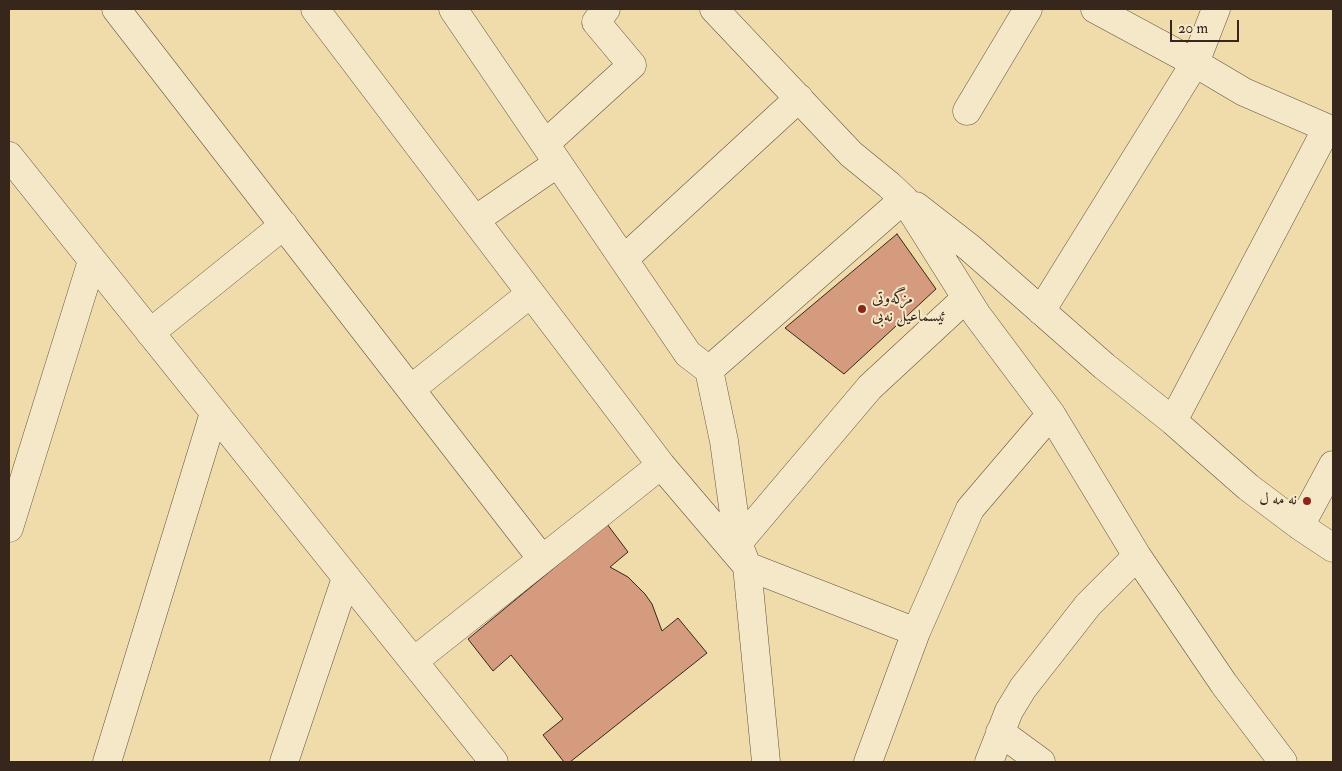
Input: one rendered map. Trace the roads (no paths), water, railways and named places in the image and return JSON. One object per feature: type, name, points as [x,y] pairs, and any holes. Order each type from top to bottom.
[{"type":"street","points":[[116,9],[542,559]]},
{"type":"street","points":[[315,9],[661,466],[742,555],[916,632]]},
{"type":"street","points":[[453,9],[688,354],[709,370],[724,441],[742,555],[766,762]]},
{"type":"street","points":[[475,220],[552,153],[632,65],[596,22],[606,9]]},
{"type":"street","points":[[714,9],[851,154],[970,248],[1104,366],[1173,421],[1248,486],[1300,526],[1333,548]]},
{"type":"street","points":[[967,111],[1028,9]]},
{"type":"street","points":[[1095,9],[1244,92],[1330,131],[1173,421]]},
{"type":"street","points":[[1041,311],[1195,63],[1216,9]]},
{"type":"street","points":[[624,259],[798,98]]},
{"type":"street","points":[[9,156],[494,762]]},
{"type":"street","points":[[897,192],[966,298],[1051,414],[1137,556],[1224,684],[1283,762]]},
{"type":"street","points":[[709,370],[897,192]]},
{"type":"street","points":[[150,333],[284,226]]},
{"type":"street","points":[[9,528],[92,260]]},
{"type":"street","points":[[411,390],[530,294]]},
{"type":"street","points":[[742,555],[870,387],[966,298]]},
{"type":"street","points":[[107,762],[214,413]]},
{"type":"street","points":[[868,762],[916,632],[970,509],[1051,414]]},
{"type":"street","points":[[1300,526],[1333,465]]},
{"type":"street","points":[[414,661],[661,466]]},
{"type":"street","points":[[990,762],[1009,711],[1023,688],[1088,604],[1137,556]]},
{"type":"street","points":[[284,762],[346,578]]},
{"type":"street","points":[[1000,732],[1041,762]]},
{"type":"place","name":"مزگەوتی ئیسماعیل نەبی","points":[[862,309]]},
{"type":"place","name":"نه مه ل","points":[[1307,501]]}]
